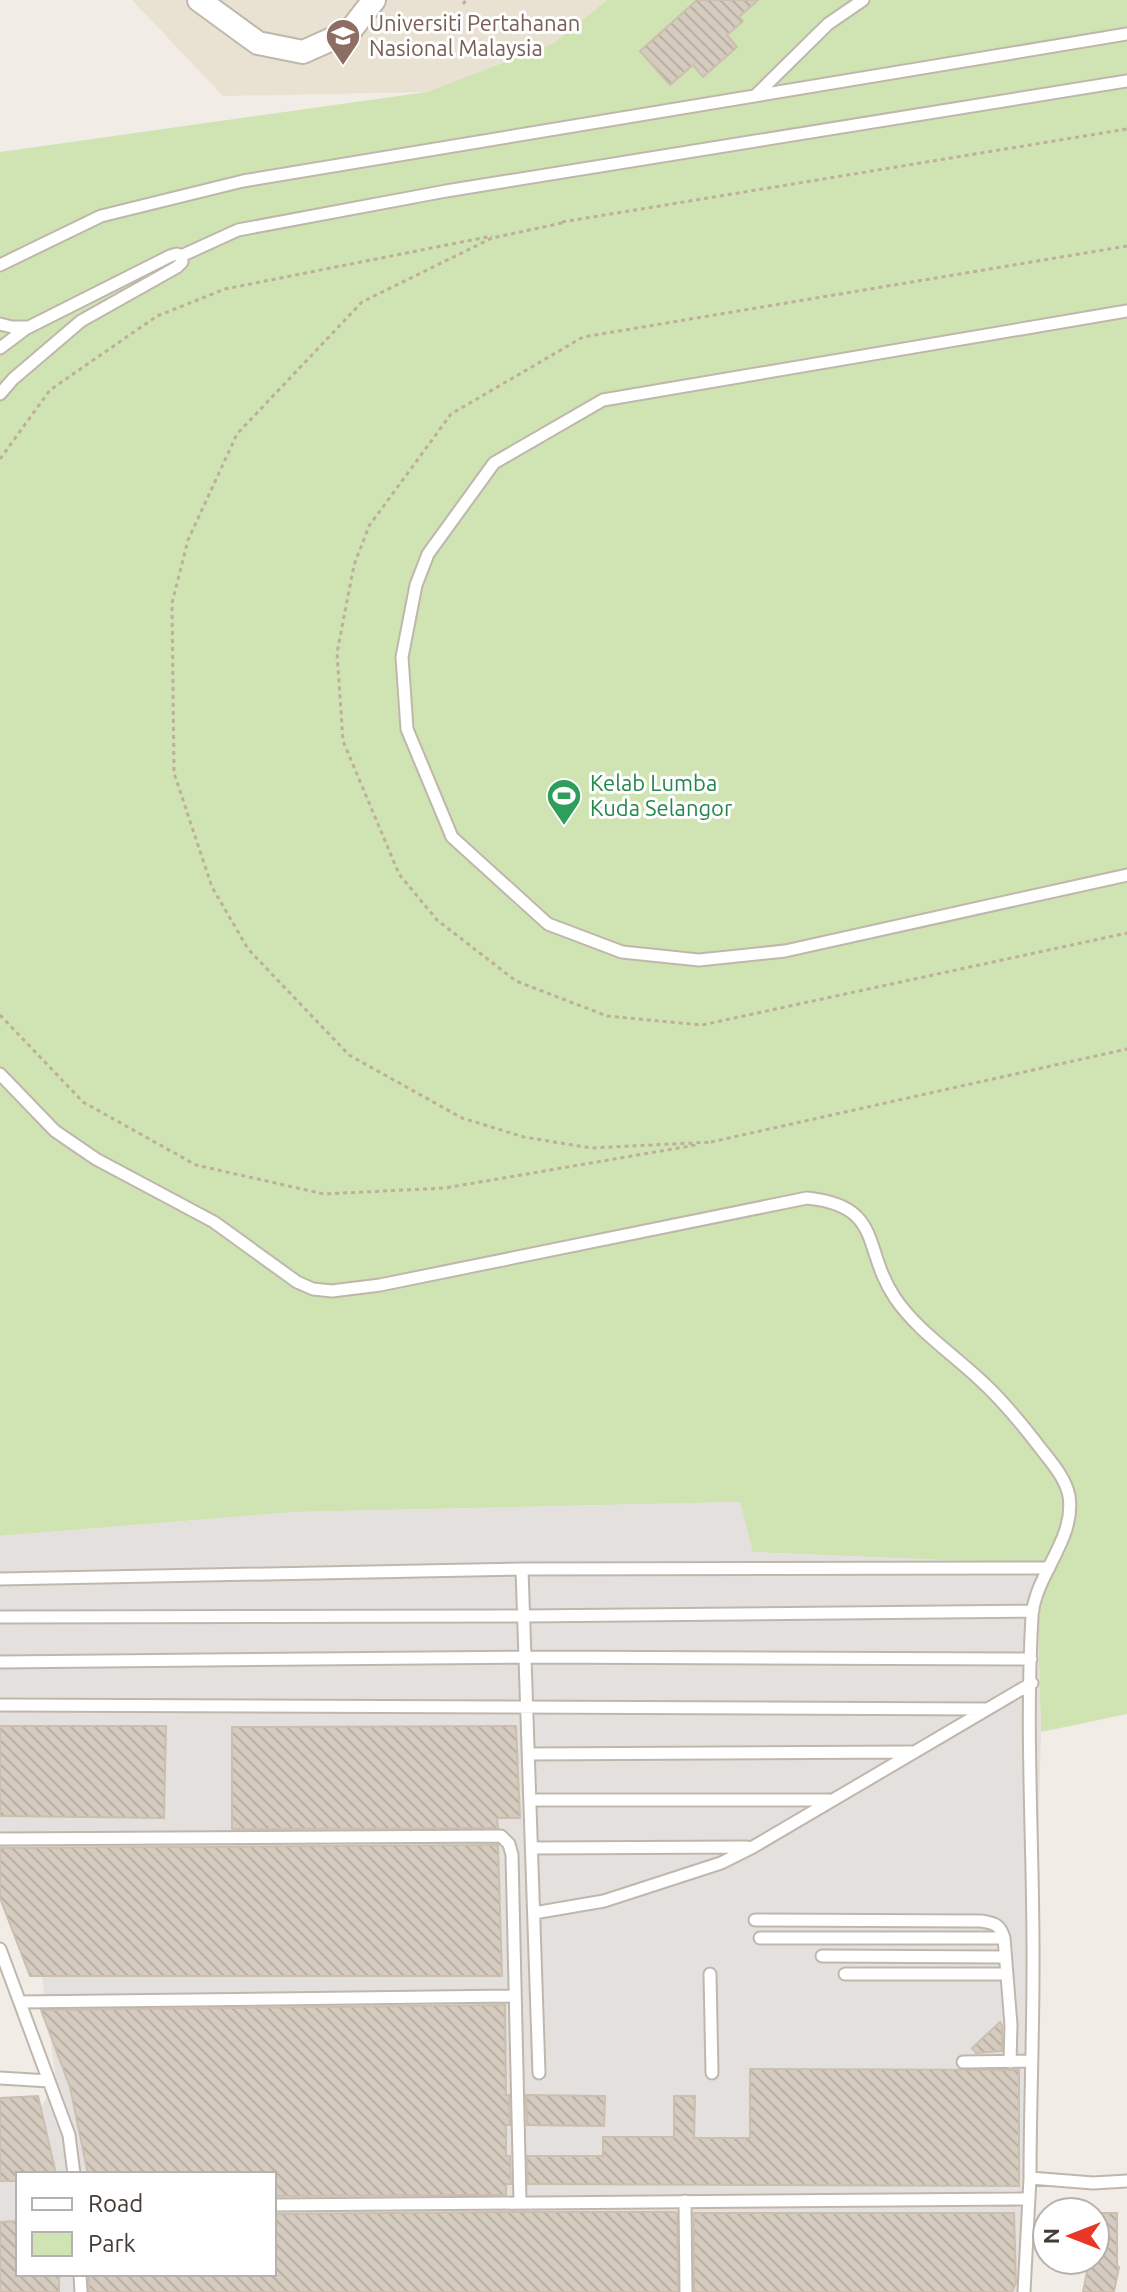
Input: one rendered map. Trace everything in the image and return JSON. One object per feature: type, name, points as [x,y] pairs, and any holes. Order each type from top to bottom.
[{"type":"street","points":[[199,0],[258,43],[303,52],[350,31],[374,0]]},
{"type":"lane","points":[[755,96],[828,24],[863,0]]},
{"type":"lane","points":[[0,265],[101,216],[243,181],[1127,34]]},
{"type":"lane","points":[[0,348],[29,327],[170,256],[181,256],[238,230],[446,191],[1127,81]]},
{"type":"lane","points":[[0,394],[13,379],[81,321],[177,267],[182,262],[181,256]]},
{"type":"lane","points":[[1127,311],[603,400],[494,463],[428,554],[416,585],[402,657],[407,729],[452,837],[548,924],[622,952],[699,960],[785,951],[1127,875]]},
{"type":"lane","points":[[0,324],[29,327]]},
{"type":"lane","points":[[0,1074],[55,1131],[86,1152],[214,1222],[297,1282],[313,1289],[332,1291],[380,1285],[807,1198],[839,1204],[854,1212],[868,1231],[895,1298],[922,1330],[1012,1411],[1059,1472],[1069,1495],[1068,1525],[1033,1611],[1028,1779],[1033,1972],[1030,2178],[1024,2292]]},
{"type":"lane","points":[[0,1579],[522,1569],[1049,1568]]},
{"type":"lane","points":[[522,1569],[539,2073]]},
{"type":"lane","points":[[0,1617],[1033,1611]]},
{"type":"lane","points":[[0,1662],[525,1657],[1031,1659]]},
{"type":"lane","points":[[534,1913],[604,1901],[721,1863],[1032,1683]]},
{"type":"lane","points":[[0,1705],[987,1709]]},
{"type":"lane","points":[[529,1754],[914,1752]]},
{"type":"lane","points":[[530,1800],[829,1800]]},
{"type":"lane","points":[[0,1839],[501,1836],[509,1844],[512,1855],[520,2202]]},
{"type":"lane","points":[[532,1848],[753,1847]]},
{"type":"lane","points":[[755,1920],[996,1923],[1002,1929],[1004,1938],[1011,2025],[1010,2062]]},
{"type":"lane","points":[[760,1938],[1004,1938]]},
{"type":"lane","points":[[0,1949],[69,2135],[74,2172]]},
{"type":"lane","points":[[822,1956],[1005,1957]]},
{"type":"lane","points":[[710,1974],[712,2073]]},
{"type":"lane","points":[[845,1974],[1006,1974]]},
{"type":"lane","points":[[20,2002],[515,1996]]},
{"type":"lane","points":[[963,2062],[1030,2061]]},
{"type":"lane","points":[[0,2078],[49,2081]]},
{"type":"lane","points":[[1030,2178],[1093,2183],[1127,2181]]},
{"type":"lane","points":[[276,2205],[1029,2199]]},
{"type":"lane","points":[[685,2201],[686,2292]]},
{"type":"path","points":[[0,459],[50,390],[157,316],[225,289],[562,223],[1127,129]]},
{"type":"path","points":[[562,223],[492,238],[362,302],[237,434],[188,540],[172,603],[174,773],[212,887],[248,949],[349,1055],[462,1118],[524,1137],[591,1148],[712,1142]]},
{"type":"path","points":[[1127,246],[583,337],[451,414],[369,526],[354,565],[337,653],[343,741],[399,874],[437,920],[516,981],[607,1016],[702,1025],[1127,933]]},
{"type":"path","points":[[0,1015],[83,1102],[196,1165],[324,1194],[445,1188],[712,1142],[1127,1049]]},
{"type":"shaded area","name":"Universiti Pertahanan Nasional Malaysia","points":[[132,0],[607,0],[554,43],[427,92],[223,96]]},
{"type":"shaded area","points":[[740,1502],[753,1552],[1036,1564],[1041,1732],[1029,2199],[1023,2292],[0,2292],[0,2179],[56,2081],[30,1890],[0,1873],[0,1536],[295,1512]]},
{"type":"green space","name":"Kelab Lumba Kuda Selangor","points":[[607,0],[1127,0],[1127,1714],[1041,1732],[1036,1564],[752,1552],[740,1502],[296,1512],[0,1536],[0,152],[427,92],[554,43]]},
{"type":"building","points":[[697,0],[758,0],[739,17],[743,21],[727,35],[737,47],[703,77],[693,65],[670,85],[640,51]]},
{"type":"building","points":[[0,1726],[166,1726],[164,1818],[0,1816]]},
{"type":"building","points":[[516,1726],[520,1818],[497,1818],[498,1828],[232,1829],[232,1727]]},
{"type":"building","points":[[498,1845],[502,1976],[30,1976],[0,1898],[0,1848]]},
{"type":"building","points":[[505,2005],[506,2095],[509,2095],[510,2125],[506,2125],[506,2156],[510,2156],[511,2184],[506,2184],[506,2195],[276,2196],[276,2172],[88,2172],[70,2087],[41,2010]]},
{"type":"building","points":[[1000,2022],[1002,2051],[976,2053],[972,2048]]},
{"type":"building","points":[[750,2069],[1019,2070],[1019,2186],[528,2184],[527,2156],[603,2156],[603,2137],[674,2137],[674,2096],[695,2096],[694,2138],[750,2138]]},
{"type":"building","points":[[526,2095],[605,2096],[604,2126],[527,2125]]},
{"type":"building","points":[[38,2096],[56,2172],[16,2172],[16,2181],[0,2181],[0,2098]]},
{"type":"building","points":[[674,2212],[677,2213],[678,2292],[89,2292],[89,2276],[276,2276],[276,2214]]},
{"type":"building","points":[[694,2213],[1014,2213],[1016,2283],[1012,2292],[694,2292]]},
{"type":"building","points":[[1111,2213],[1117,2213],[1119,2267],[1114,2292],[1083,2292],[1086,2276],[1111,2276]]},
{"type":"building","points":[[16,2221],[16,2276],[59,2276],[59,2292],[0,2292],[0,2222]]},
{"type":"place","name":"Universiti Pertahanan Nasional Malaysia","points":[[343,67]]},
{"type":"place","name":"Kelab Lumba Kuda Selangor","points":[[564,827]]}]
